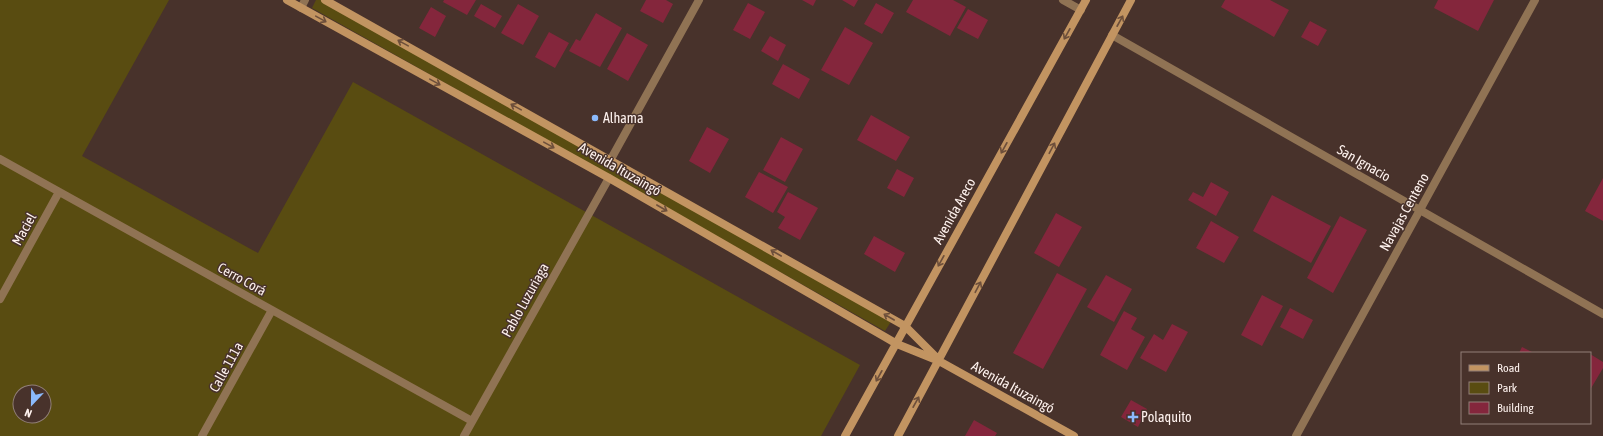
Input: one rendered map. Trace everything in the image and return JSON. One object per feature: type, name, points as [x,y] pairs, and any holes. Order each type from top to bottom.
[{"type":"main road","name":"Avenida Ituzaingó","points":[[287,0],[609,178],[897,344],[939,361],[1074,436]]},
{"type":"main road","name":"Avenida Ituzaingó","points":[[325,0],[905,326],[939,361]]},
{"type":"main road","name":"Avenida Areco","points":[[845,436],[1086,0]]},
{"type":"main road","points":[[898,436],[1131,0]]},
{"type":"street","points":[[301,8],[305,0]]},
{"type":"street","points":[[611,160],[698,0]]},
{"type":"street","points":[[1063,0],[1081,10]]},
{"type":"street","name":"Navajas Centeno","points":[[1296,436],[1535,0]]},
{"type":"street","name":"San Ignacio","points":[[1112,35],[1603,314]]},
{"type":"street","name":"Cerro Corá","points":[[0,159],[472,421]]},
{"type":"street","name":"Pablo Luzuriaga","points":[[464,436],[609,178]]},
{"type":"street","name":"Maciel","points":[[0,299],[59,192]]},
{"type":"street","name":"Calle 111a","points":[[202,436],[272,310]]},
{"type":"green space","points":[[0,0],[169,0],[82,156],[258,253],[353,82],[860,365],[821,436],[0,436]]},
{"type":"green space","points":[[316,0],[323,0],[892,320],[885,331],[312,8]]},
{"type":"building","points":[[444,0],[476,0],[467,15],[443,2]]},
{"type":"building","points":[[646,0],[666,0],[673,4],[663,23],[640,11]]},
{"type":"building","points":[[802,0],[816,0],[813,6]]},
{"type":"building","points":[[842,0],[858,0],[854,7]]},
{"type":"building","points":[[913,0],[953,0],[966,7],[950,36],[906,12]]},
{"type":"building","points":[[1225,0],[1270,0],[1289,10],[1274,37],[1221,7]]},
{"type":"building","points":[[1438,0],[1494,0],[1478,31],[1434,8]]},
{"type":"building","points":[[748,3],[765,12],[750,39],[733,30]]},
{"type":"building","points":[[876,3],[894,13],[882,34],[864,24]]},
{"type":"building","points":[[481,4],[502,16],[495,28],[474,16]]},
{"type":"building","points":[[518,4],[539,16],[523,45],[501,33]]},
{"type":"building","points":[[431,7],[446,16],[435,37],[419,28]]},
{"type":"building","points":[[968,9],[988,20],[978,39],[957,28]]},
{"type":"building","points":[[596,13],[622,28],[600,67],[569,51],[576,39],[580,41]]},
{"type":"building","points":[[1310,21],[1327,30],[1318,46],[1301,37]]},
{"type":"building","points":[[845,27],[873,43],[849,85],[821,70]]},
{"type":"building","points":[[549,32],[569,43],[555,68],[535,57]]},
{"type":"building","points":[[627,33],[648,45],[628,81],[607,69]]},
{"type":"building","points":[[770,36],[786,45],[778,61],[761,51]]},
{"type":"building","points":[[783,64],[810,79],[799,99],[772,84]]},
{"type":"building","points":[[871,115],[910,137],[896,161],[857,140]]},
{"type":"building","points":[[707,127],[729,139],[710,173],[689,161]]},
{"type":"building","points":[[781,137],[803,149],[785,182],[763,170]]},
{"type":"building","points":[[897,169],[914,178],[904,197],[887,188]]},
{"type":"building","points":[[759,172],[788,187],[773,213],[745,197]]},
{"type":"building","points":[[1603,178],[1603,221],[1585,211]]},
{"type":"building","points":[[1211,182],[1229,192],[1216,216],[1188,200],[1193,192],[1203,197]]},
{"type":"building","points":[[788,192],[818,208],[800,240],[778,228],[785,217],[777,212]]},
{"type":"building","points":[[1272,195],[1331,226],[1311,263],[1253,231]]},
{"type":"building","points":[[1056,213],[1082,227],[1059,267],[1034,253]]},
{"type":"building","points":[[1340,216],[1367,230],[1333,293],[1307,278]]},
{"type":"building","points":[[1211,221],[1239,237],[1224,263],[1196,248]]},
{"type":"building","points":[[874,236],[905,253],[895,272],[864,254]]},
{"type":"building","points":[[1057,273],[1087,289],[1043,369],[1013,353]]},
{"type":"building","points":[[1106,275],[1132,289],[1114,322],[1087,307]]},
{"type":"building","points":[[1262,295],[1283,306],[1262,346],[1241,335]]},
{"type":"building","points":[[1290,308],[1313,320],[1303,339],[1280,327]]},
{"type":"building","points":[[1124,311],[1137,318],[1131,329],[1145,337],[1127,370],[1100,355]]},
{"type":"building","points":[[1172,324],[1188,332],[1166,372],[1140,358],[1154,334],[1163,340]]},
{"type":"building","points":[[1522,347],[1532,352],[1520,352]]},
{"type":"building","points":[[1591,355],[1603,362],[1603,368],[1591,388]]},
{"type":"building","points":[[1131,400],[1147,409],[1138,427],[1121,417]]},
{"type":"building","points":[[974,420],[997,433],[995,436],[965,436]]},
{"type":"place","name":"Alhama","points":[[595,118]]},
{"type":"place","name":"Polaquito","points":[[1133,417]]}]
